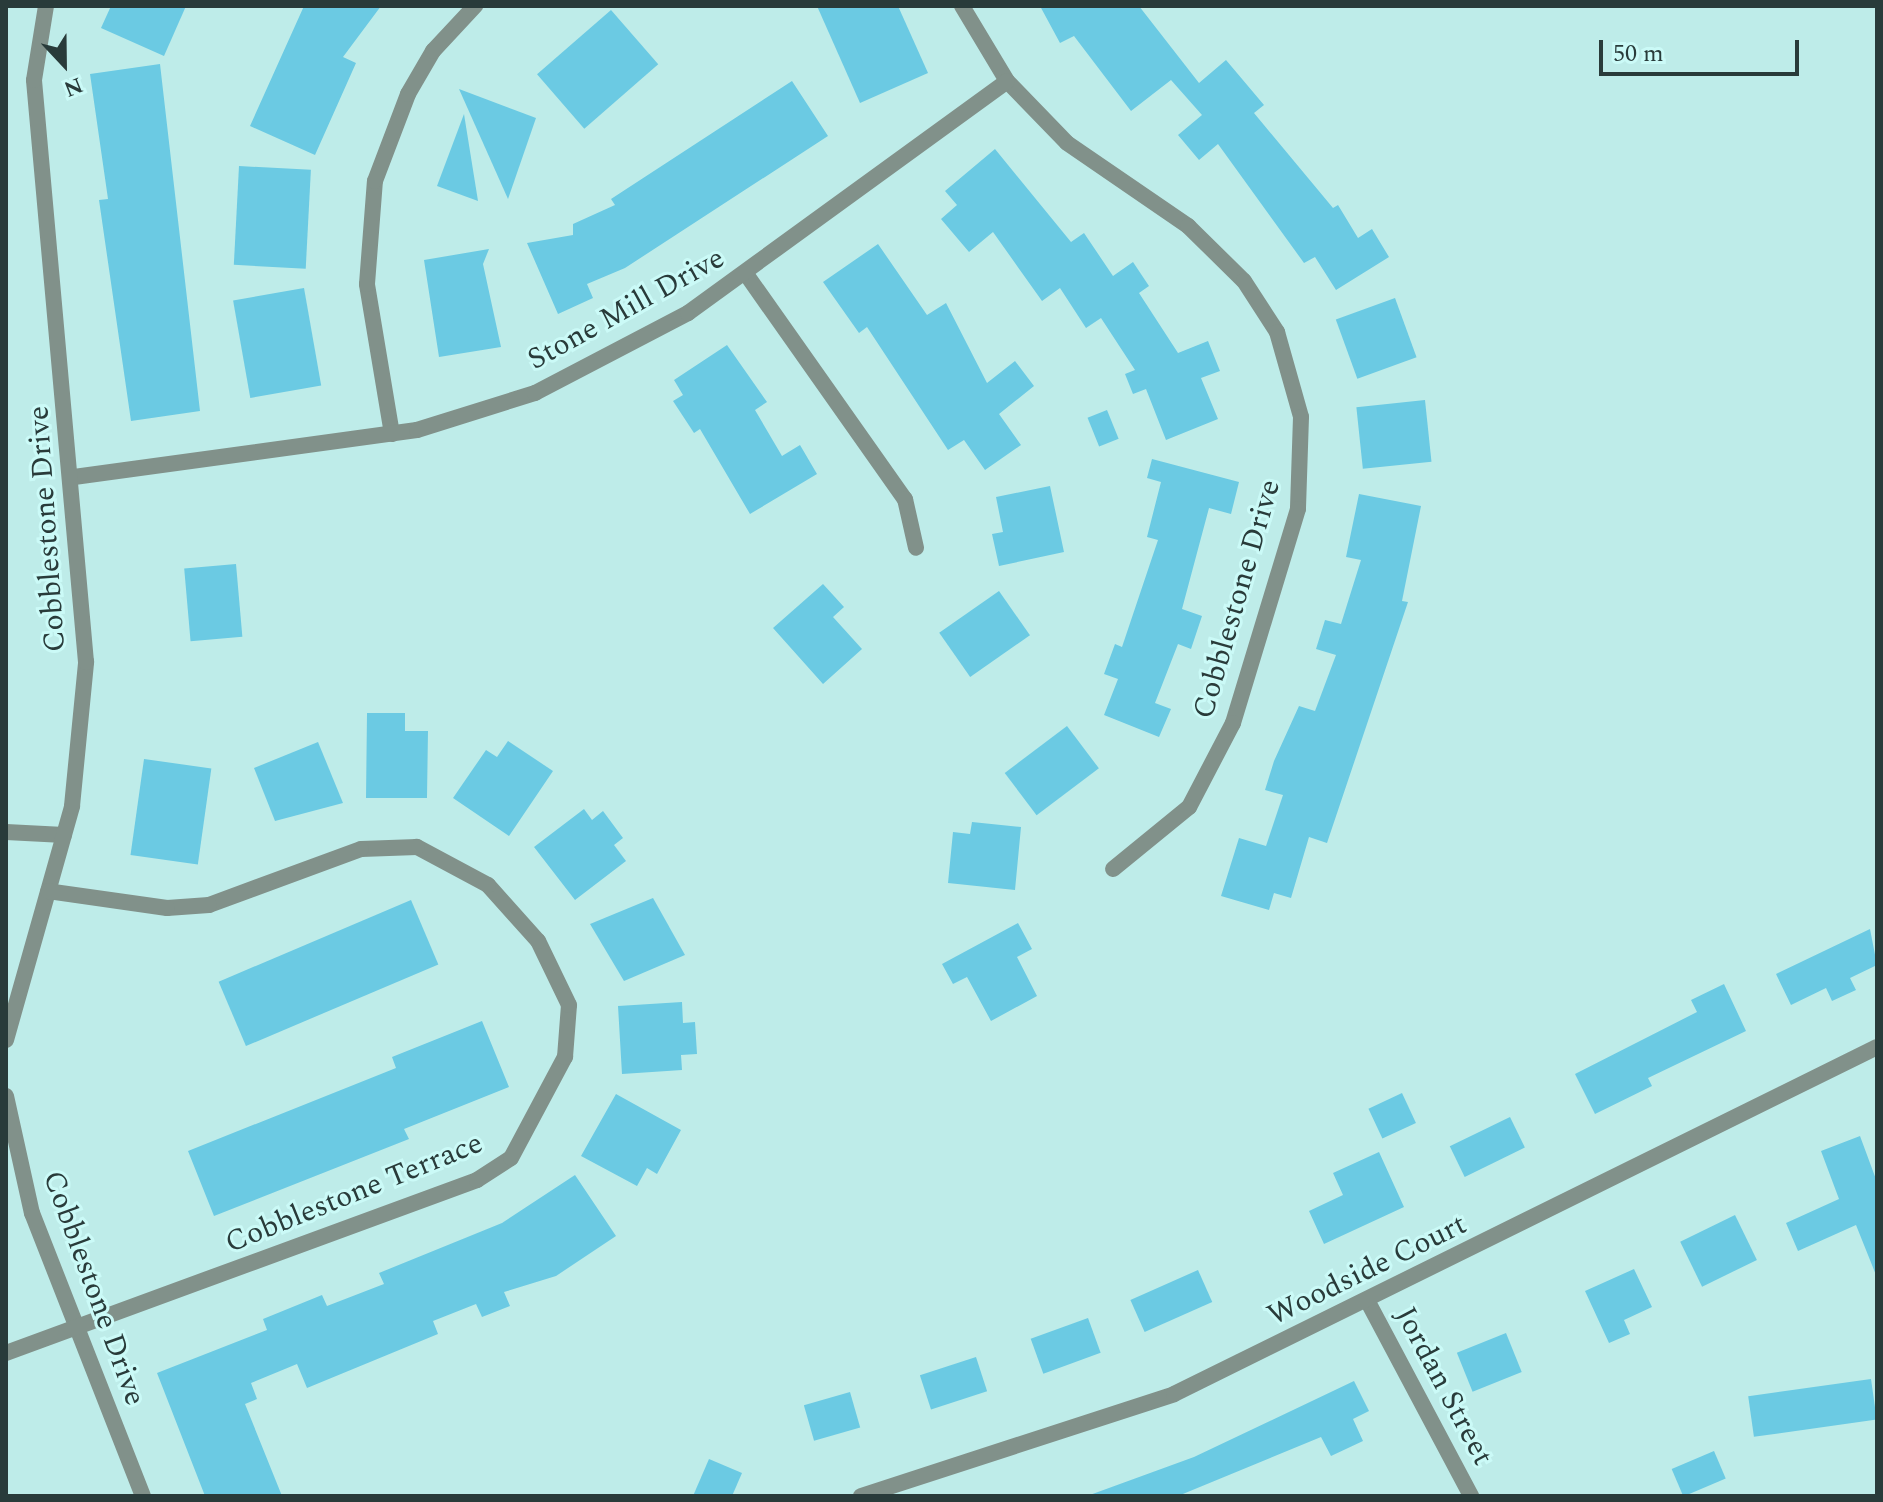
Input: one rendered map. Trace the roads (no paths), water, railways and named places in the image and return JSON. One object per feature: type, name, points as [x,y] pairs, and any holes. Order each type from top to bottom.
[{"type":"street","name":"Cobblestone Drive","points":[[7,1031],[64,835],[86,662],[74,477],[34,80],[46,6]]},
{"type":"street","points":[[392,434],[367,284],[375,181],[420,72],[475,6]]},
{"type":"street","name":"Cobblestone Drive","points":[[962,6],[1007,81],[1067,143],[1188,226],[1244,281],[1277,332],[1301,417],[1298,509],[1233,723],[1189,807],[1113,869]]},
{"type":"street","name":"Stone Mill Drive","points":[[74,477],[392,434],[535,393],[746,274],[1007,81]]},
{"type":"street","points":[[746,274],[905,499],[916,548]]},
{"type":"street","points":[[6,832],[64,835]]},
{"type":"street","name":"Cobblestone Terrace","points":[[6,1353],[77,1331],[477,1180],[511,1158],[552,1092],[569,1005],[538,941],[488,885],[417,847],[361,849],[209,905],[167,908],[48,891]]},
{"type":"street","name":"Woodside Court","points":[[861,1496],[1110,1419],[1368,1302],[1877,1047]]},
{"type":"street","name":"Cobblestone Drive","points":[[6,1096],[22,1181],[77,1331],[143,1496]]},
{"type":"street","name":"Jordan Street","points":[[1368,1302],[1471,1496]]}]
